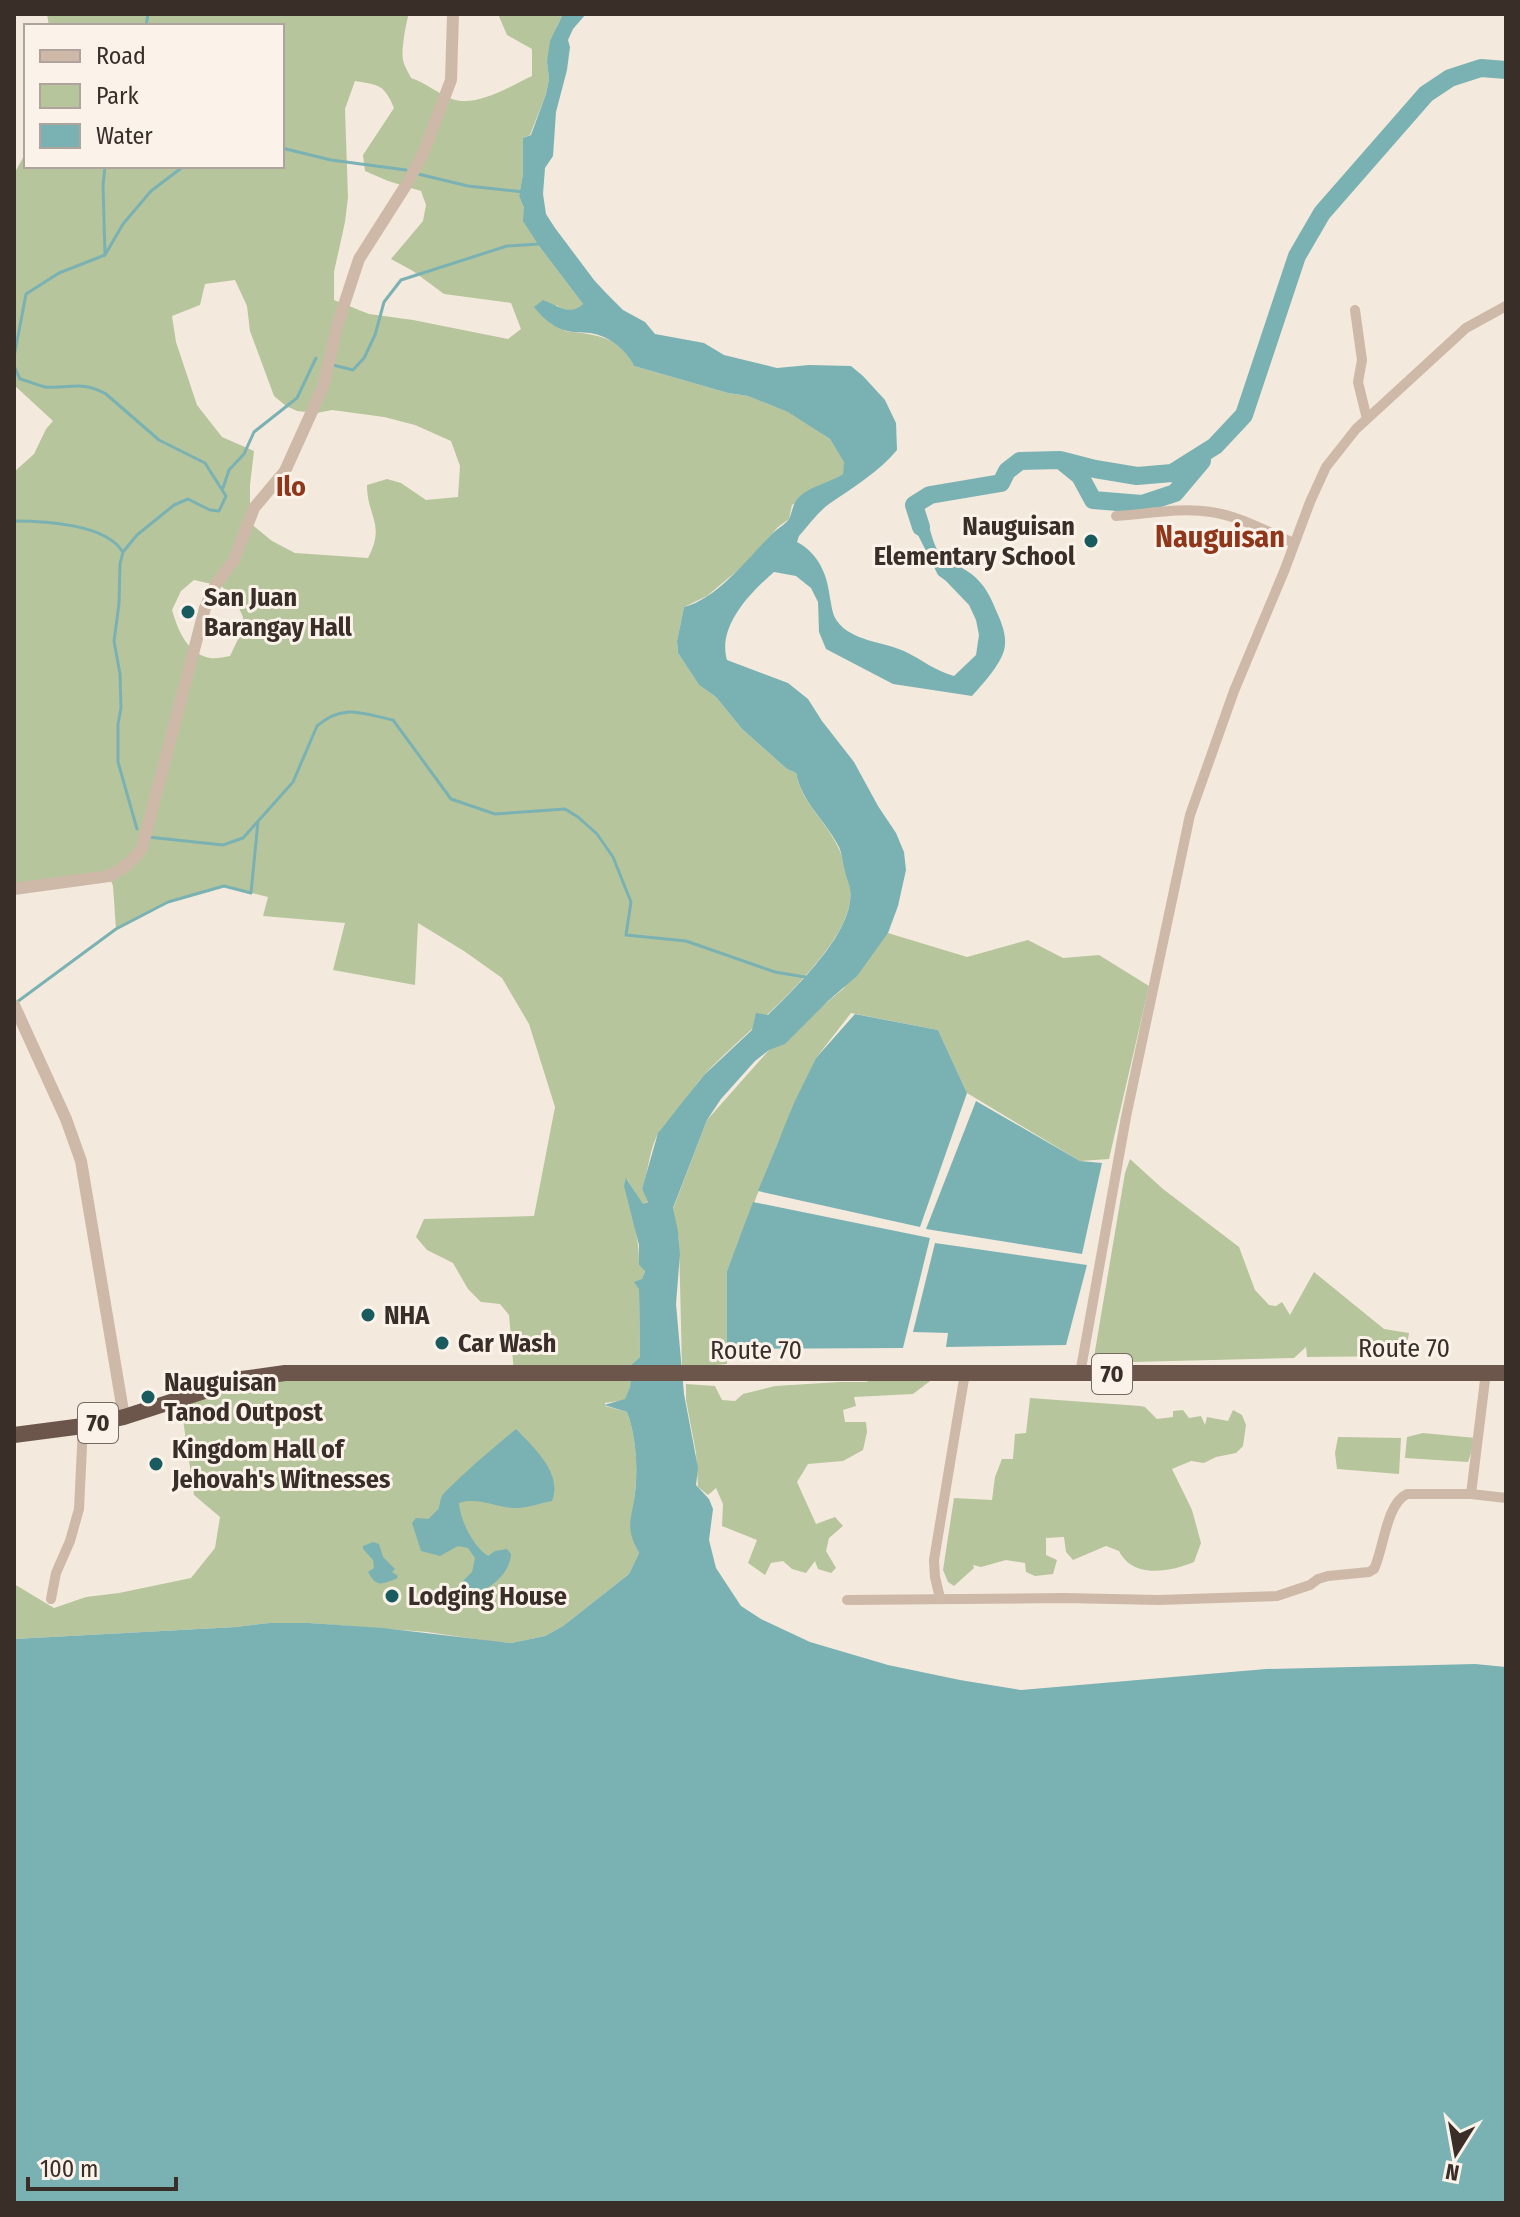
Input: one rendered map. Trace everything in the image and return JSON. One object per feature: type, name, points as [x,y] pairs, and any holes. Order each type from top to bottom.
[{"type":"highway","name":"Route 70","points":[[14,1435],[124,1417],[242,1379],[285,1373],[1506,1373]]},
{"type":"street","points":[[14,889],[109,876],[131,862],[142,848],[205,608],[216,584],[234,560],[254,508],[285,471],[323,387],[347,291],[359,259],[423,154],[451,80],[453,14]]},
{"type":"street","points":[[1080,1374],[1126,1117],[1190,815],[1234,691],[1326,467],[1367,419],[1466,328],[1506,306]]},
{"type":"street","points":[[1355,310],[1362,360],[1358,382],[1367,419]]},
{"type":"street","points":[[1116,516],[1192,510],[1213,512],[1233,517],[1294,543]]},
{"type":"street","points":[[14,1005],[66,1119],[81,1161],[124,1417]]},
{"type":"street","points":[[1471,1494],[1486,1372]]},
{"type":"street","points":[[940,1598],[934,1560],[965,1373]]},
{"type":"street","points":[[51,1599],[56,1573],[79,1509],[83,1426]]},
{"type":"street","points":[[847,1600],[1159,1600],[1277,1596],[1328,1576],[1374,1569],[1391,1513],[1399,1498],[1407,1494],[1471,1494],[1506,1498]]},
{"type":"green space","points":[[47,14],[409,14],[403,56],[411,78],[452,99],[471,101],[493,95],[532,76],[532,49],[507,35],[498,14],[563,14],[547,62],[549,79],[546,94],[530,135],[523,138],[523,174],[519,196],[524,208],[524,221],[583,304],[570,310],[556,305],[565,331],[614,342],[634,366],[748,396],[789,412],[830,439],[845,462],[843,474],[792,505],[789,519],[744,565],[707,596],[684,607],[677,641],[678,653],[699,685],[716,697],[742,729],[787,769],[796,773],[803,793],[842,856],[850,888],[848,911],[818,961],[702,1077],[660,1131],[642,1189],[648,1201],[643,1205],[627,1179],[639,1265],[645,1270],[639,1289],[640,1357],[632,1364],[630,1387],[625,1400],[605,1403],[605,1406],[627,1412],[632,1431],[636,1451],[633,1531],[639,1553],[629,1574],[563,1626],[545,1636],[511,1643],[427,1632],[269,1623],[14,1639],[14,1584],[54,1608],[86,1597],[191,1578],[215,1548],[220,1517],[194,1495],[180,1399],[242,1379],[514,1373],[509,1315],[500,1304],[481,1302],[468,1289],[453,1263],[427,1250],[416,1237],[424,1219],[534,1216],[555,1107],[529,1024],[502,978],[418,923],[415,985],[333,970],[345,923],[263,916],[268,897],[225,886],[168,902],[116,929],[113,886],[109,876],[14,889],[14,472],[34,454],[53,421],[14,385],[14,174],[24,156],[24,168],[284,168],[284,24],[49,24]],"holes":[[[355,81],[380,87],[394,108],[363,155],[365,171],[421,191],[426,205],[423,221],[391,259],[444,294],[511,303],[521,329],[508,339],[369,314],[334,300],[334,272],[348,197],[345,109]],[[235,280],[247,306],[250,331],[274,396],[297,411],[317,413],[332,410],[384,417],[415,425],[451,441],[460,466],[458,497],[426,500],[401,483],[387,479],[367,485],[376,528],[368,558],[295,553],[272,541],[250,523],[254,451],[222,437],[197,405],[176,342],[172,316],[200,305],[205,284]],[[194,580],[221,586],[234,597],[243,617],[240,635],[230,656],[212,658],[195,652],[177,625],[172,610],[181,591]]]},
{"type":"green space","points":[[888,933],[967,957],[1028,940],[1063,958],[1099,955],[1149,986],[1109,1159],[1080,1161],[967,1093],[938,1030],[851,1013],[816,1058],[778,1142],[727,1271],[727,1364],[682,1368],[679,1240],[673,1209],[707,1120],[769,1050],[843,989]]},
{"type":"green space","points":[[1130,1159],[1163,1189],[1239,1247],[1255,1290],[1269,1305],[1276,1306],[1282,1302],[1290,1315],[1314,1272],[1384,1329],[1409,1333],[1405,1356],[1307,1357],[1306,1347],[1294,1358],[1093,1363],[1125,1173]]},
{"type":"green space","points":[[876,1378],[930,1381],[913,1394],[854,1397],[856,1406],[843,1410],[845,1422],[866,1422],[863,1450],[843,1461],[808,1464],[797,1482],[816,1524],[835,1517],[843,1526],[829,1538],[826,1551],[836,1568],[831,1573],[818,1569],[815,1561],[806,1573],[792,1569],[783,1561],[771,1563],[765,1575],[748,1563],[757,1540],[722,1526],[723,1504],[716,1488],[708,1495],[698,1487],[686,1384],[715,1386],[722,1400],[735,1401],[743,1394],[775,1386],[866,1382]]},
{"type":"green space","points":[[1030,1398],[1140,1406],[1157,1419],[1173,1417],[1173,1411],[1183,1410],[1189,1418],[1201,1416],[1205,1425],[1207,1417],[1228,1421],[1233,1410],[1242,1415],[1246,1425],[1243,1446],[1236,1453],[1204,1463],[1191,1461],[1172,1469],[1192,1510],[1201,1543],[1194,1562],[1153,1571],[1133,1566],[1119,1551],[1106,1546],[1073,1560],[1066,1552],[1064,1537],[1046,1538],[1046,1555],[1057,1560],[1053,1574],[1035,1576],[1026,1572],[1025,1563],[1006,1560],[981,1567],[973,1565],[974,1568],[954,1586],[948,1582],[943,1570],[954,1498],[992,1500],[995,1477],[1002,1459],[1013,1459],[1015,1434],[1026,1433]]},
{"type":"green space","points":[[1423,1433],[1476,1438],[1468,1462],[1405,1458],[1407,1437]]},
{"type":"green space","points":[[1338,1437],[1401,1438],[1399,1474],[1337,1469],[1335,1453]]},
{"type":"water","points":[[563,14],[586,14],[568,40],[570,47],[556,112],[553,156],[545,168],[543,194],[546,214],[555,228],[607,294],[623,310],[645,322],[655,334],[704,343],[724,355],[777,368],[851,366],[885,400],[896,423],[897,450],[874,473],[825,507],[797,542],[811,552],[821,566],[834,616],[843,628],[859,637],[904,651],[954,676],[976,655],[979,635],[976,620],[969,605],[938,575],[915,529],[912,516],[914,505],[923,513],[939,552],[979,580],[1001,621],[1005,639],[1004,650],[997,664],[972,696],[893,684],[826,649],[819,632],[818,602],[811,588],[796,576],[774,572],[746,600],[731,622],[725,647],[727,660],[788,683],[808,699],[854,762],[896,833],[904,852],[906,870],[888,933],[857,976],[785,1044],[769,1050],[755,1061],[721,1099],[707,1120],[673,1208],[680,1254],[676,1304],[684,1394],[698,1468],[696,1485],[709,1499],[713,1509],[709,1540],[716,1568],[741,1606],[810,1642],[888,1665],[1021,1690],[1266,1669],[1475,1664],[1506,1667],[1506,2203],[14,2203],[14,1639],[309,1623],[511,1643],[545,1636],[563,1626],[629,1574],[639,1553],[630,1529],[636,1483],[634,1441],[627,1412],[604,1405],[625,1399],[630,1387],[632,1364],[640,1357],[639,1289],[634,1282],[642,1279],[645,1271],[639,1265],[639,1245],[624,1186],[626,1178],[643,1204],[648,1202],[642,1189],[658,1133],[704,1075],[752,1030],[756,1013],[768,1015],[821,958],[844,923],[849,905],[850,889],[839,847],[803,794],[796,773],[787,769],[742,729],[716,697],[699,685],[678,653],[677,641],[684,607],[720,587],[787,521],[799,497],[843,474],[844,462],[830,439],[788,412],[748,396],[634,366],[610,340],[559,328],[534,307],[543,300],[568,310],[583,304],[523,221],[524,208],[519,196],[523,174],[523,138],[531,135],[546,94],[550,41]]},
{"type":"water","points":[[855,1014],[938,1030],[967,1093],[920,1227],[758,1191],[816,1058]]},
{"type":"water","points":[[976,1101],[1080,1161],[1102,1163],[1082,1254],[926,1229]]},
{"type":"water","points":[[753,1202],[930,1238],[903,1348],[727,1349],[727,1271]]},
{"type":"water","points":[[935,1243],[1087,1265],[1066,1345],[946,1347],[948,1333],[913,1332]]},
{"type":"water","points":[[516,1429],[550,1471],[554,1481],[552,1501],[519,1508],[474,1501],[459,1503],[468,1532],[482,1552],[488,1556],[507,1549],[511,1554],[506,1571],[493,1584],[476,1593],[458,1595],[456,1588],[472,1572],[475,1558],[468,1548],[458,1546],[440,1556],[421,1551],[412,1523],[416,1518],[429,1519],[438,1510],[445,1492]]},
{"type":"water","points":[[373,1542],[379,1544],[383,1557],[395,1569],[392,1572],[398,1576],[396,1579],[380,1583],[374,1581],[368,1572],[374,1568],[373,1560],[363,1546]]},
{"type":"waterway","points":[[146,24],[148,14]]},
{"type":"waterway","points":[[921,527],[914,505],[930,495],[1001,483],[1007,471],[1020,461],[1060,460],[1137,476],[1172,473],[1215,446],[1244,415],[1297,256],[1322,213],[1426,94],[1450,78],[1481,68],[1506,70]]},
{"type":"waterway","points":[[284,148],[331,160],[406,170]]},
{"type":"waterway","points":[[14,357],[26,294],[59,273],[105,255],[105,168]]},
{"type":"waterway","points":[[105,255],[123,224],[151,191],[181,168]]},
{"type":"waterway","points":[[418,174],[468,186],[524,192]]},
{"type":"waterway","points":[[333,365],[353,370],[364,358],[375,335],[384,302],[401,280],[507,246],[539,244]]},
{"type":"waterway","points":[[223,488],[229,470],[244,454],[254,432],[297,398],[316,358]]},
{"type":"waterway","points":[[14,366],[20,379],[40,386],[83,386],[106,394],[159,440],[205,463],[226,496],[219,511],[188,499],[174,505],[137,535],[123,552],[114,641],[120,674],[118,762],[137,829]]},
{"type":"waterway","points":[[1064,463],[1080,476],[1093,500],[1142,504],[1175,493],[1202,461]]},
{"type":"waterway","points":[[14,521],[57,523],[88,530],[114,542],[122,551]]},
{"type":"waterway","points":[[148,837],[223,845],[243,838],[293,782],[317,726],[345,712],[372,715],[393,720],[451,799],[495,814],[565,809],[578,817],[597,834],[613,857],[631,902],[626,935],[686,941],[775,972],[805,977]]},
{"type":"waterway","points":[[17,1002],[116,929],[168,902],[224,886],[251,893],[258,821]]},
{"type":"place","name":"Nauguisan Elementary School","points":[[1091,541]]},
{"type":"place","name":"San Juan Barangay Hall","points":[[188,612]]},
{"type":"place","name":"NHA","points":[[368,1315]]},
{"type":"place","name":"Car Wash","points":[[442,1343]]},
{"type":"place","name":"Nauguisan Tanod Outpost","points":[[148,1397]]},
{"type":"place","name":"Kingdom Hall of Jehovah's Witnesses","points":[[156,1464]]},
{"type":"place","name":"Lodging House","points":[[392,1596]]},
{"type":"district","name":"Ilo","points":[[291,486]]},
{"type":"district","name":"Nauguisan","points":[[1220,537]]}]
